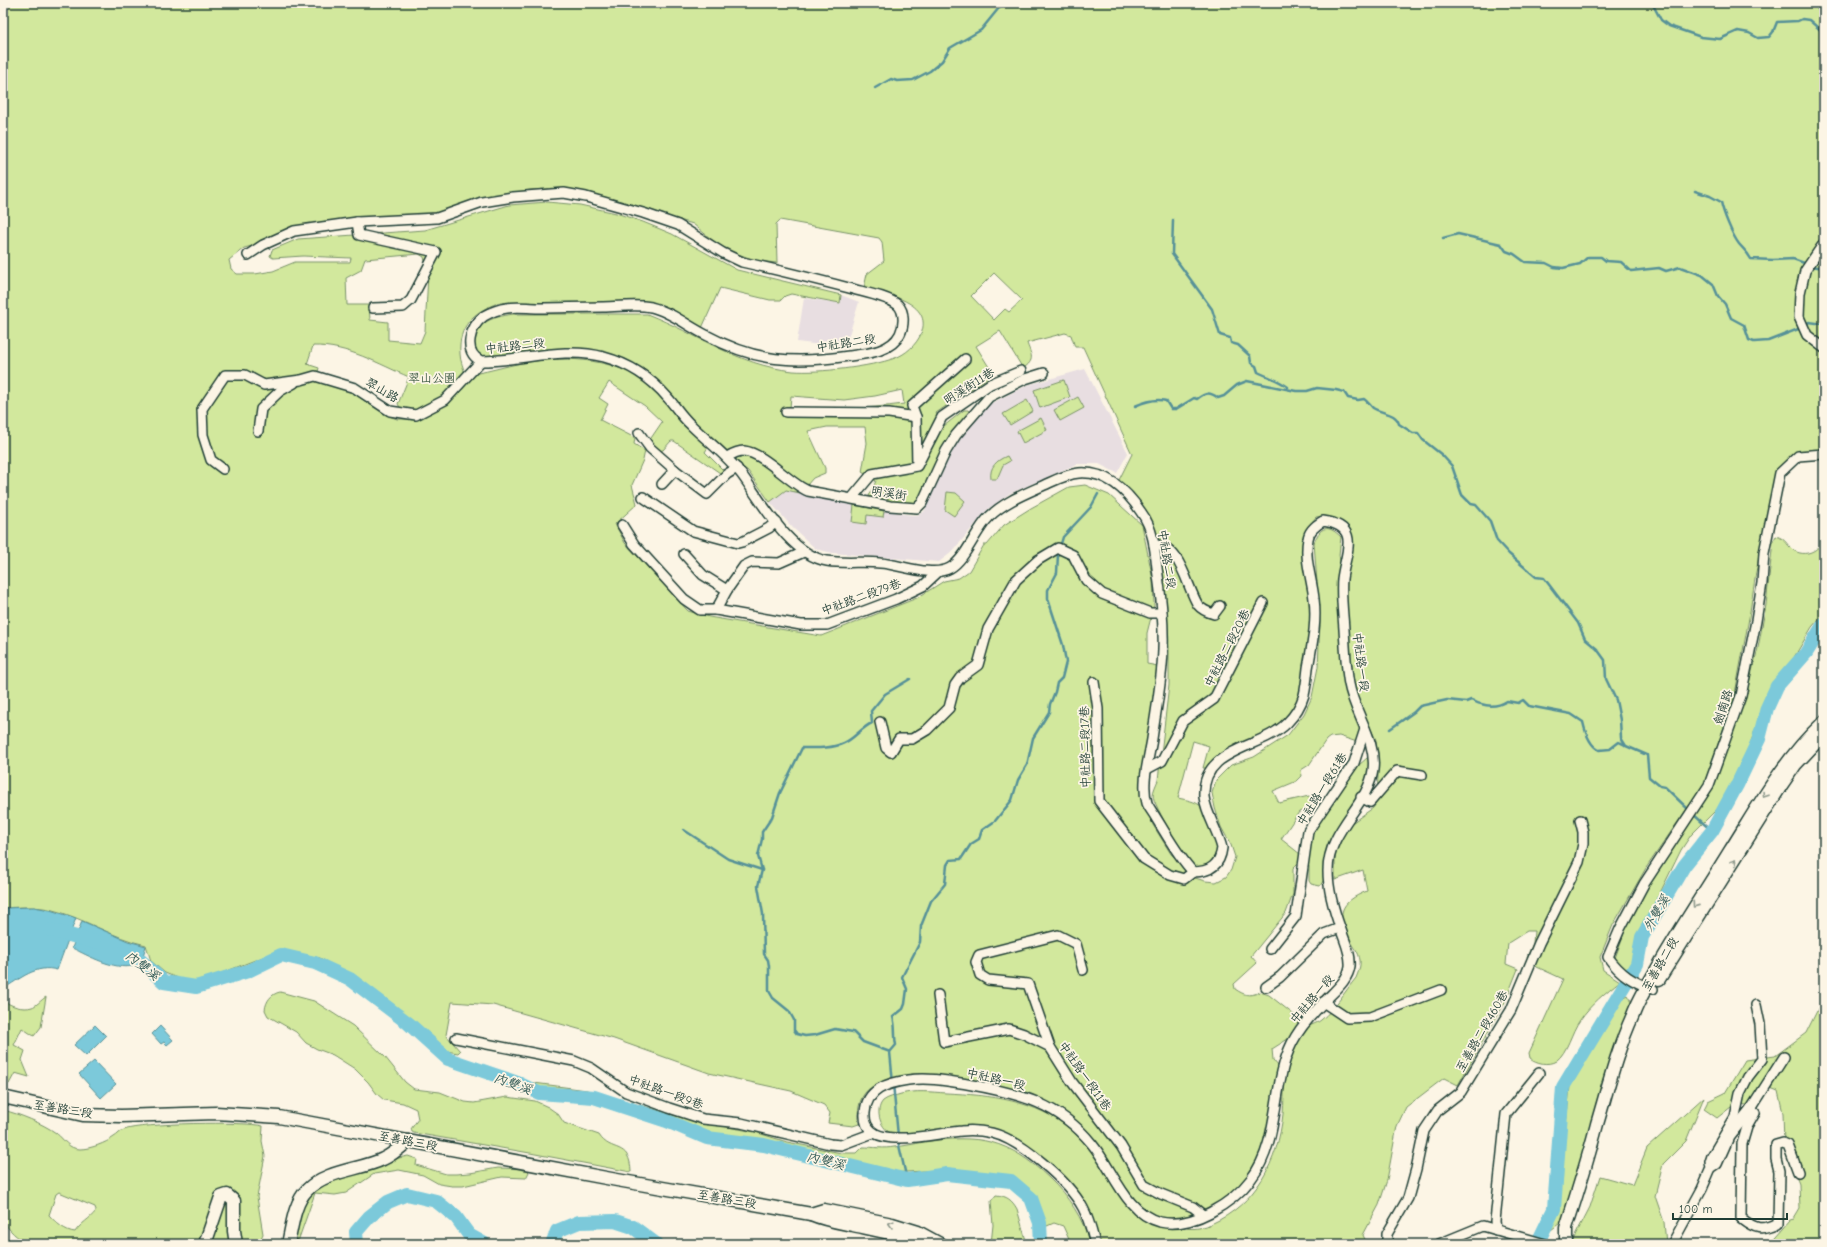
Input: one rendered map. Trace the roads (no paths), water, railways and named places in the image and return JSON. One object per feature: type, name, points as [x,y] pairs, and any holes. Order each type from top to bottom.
[{"type":"street","name":"中社路二段","points":[[248,255],[263,245],[294,230],[357,222],[437,218],[482,202],[513,197],[564,193],[586,197],[636,211],[678,225],[723,253],[742,262],[857,290],[891,301],[899,306],[903,318],[902,330],[893,343],[870,354],[824,360],[796,361],[770,359],[733,348],[705,335],[665,312],[639,306],[507,308],[488,314],[481,319],[472,332],[470,340],[471,353],[475,358],[481,361],[546,354],[579,354],[603,356],[627,365],[642,374],[655,385],[689,424],[737,468],[776,522],[804,552],[827,561],[881,563],[938,572],[949,569],[958,562],[988,517],[1002,506],[1029,492],[1066,476],[1078,473],[1091,474],[1104,478],[1120,487],[1143,514],[1150,526],[1154,546],[1162,613],[1163,651],[1145,778],[1147,803],[1182,861],[1193,872]]},
{"type":"street","points":[[357,222],[359,235],[436,252],[411,300],[403,307],[373,308]]},
{"type":"street","points":[[1824,243],[1805,271],[1800,294],[1799,316],[1807,335],[1824,348]]},
{"type":"street","points":[[852,498],[872,474],[917,466],[916,418],[912,406],[965,359]]},
{"type":"street","name":"翠山路","points":[[223,469],[211,460],[203,435],[202,409],[225,375],[245,375],[264,385],[301,380],[315,376],[355,388],[390,411],[416,415],[444,400],[481,361]]},
{"type":"street","name":"明溪街11巷","points":[[917,466],[942,417],[990,384],[1021,371]]},
{"type":"street","name":"明溪街","points":[[726,457],[737,452],[745,451],[776,468],[803,489],[890,506],[917,508],[922,503],[946,451],[956,435],[989,397],[1025,379],[1044,373]]},
{"type":"street","points":[[258,431],[261,409],[280,391],[301,380]]},
{"type":"street","points":[[786,412],[889,413],[916,418]]},
{"type":"street","points":[[639,433],[650,448],[674,470],[707,494],[727,474],[737,468]]},
{"type":"street","name":"劍南路","points":[[1646,987],[1617,970],[1608,957],[1620,929],[1644,884],[1709,785],[1741,696],[1756,621],[1762,583],[1764,553],[1780,473],[1798,456],[1824,454]]},
{"type":"street","points":[[662,484],[674,470]]},
{"type":"street","points":[[643,497],[693,531],[738,543],[762,532],[776,522]]},
{"type":"street","name":"中社路一段","points":[[873,1132],[865,1121],[864,1110],[868,1098],[876,1090],[890,1083],[917,1079],[944,1080],[1011,1092],[1044,1104],[1079,1129],[1095,1147],[1124,1194],[1140,1212],[1160,1222],[1184,1222],[1223,1206],[1238,1194],[1254,1176],[1264,1156],[1269,1140],[1281,1073],[1286,1056],[1298,1031],[1347,976],[1350,964],[1349,951],[1340,928],[1331,897],[1328,869],[1330,853],[1339,831],[1371,780],[1374,758],[1365,729],[1357,711],[1348,677],[1341,582],[1350,545],[1348,535],[1334,522],[1323,521],[1314,527],[1308,537],[1307,550],[1314,599],[1315,619],[1304,695],[1298,708],[1286,724],[1217,762],[1208,773],[1204,785],[1204,798],[1222,848],[1221,856],[1210,870],[1193,872]]},
{"type":"street","name":"中社路二段79巷","points":[[622,525],[634,544],[684,599],[700,610],[716,610],[801,625],[826,625],[896,599],[923,586],[938,572]]},
{"type":"street","points":[[1154,546],[1160,545],[1170,550],[1184,574],[1198,605],[1205,612],[1214,614],[1220,606]]},
{"type":"street","points":[[880,722],[886,748],[891,752],[899,739],[912,740],[949,708],[955,685],[960,678],[978,665],[988,629],[1016,580],[1038,560],[1058,548],[1073,555],[1086,580],[1102,594],[1150,613],[1162,613]]},
{"type":"street","points":[[716,610],[727,590],[744,566],[752,562],[779,563],[804,552]]},
{"type":"street","points":[[684,554],[704,575],[727,590]]},
{"type":"street","name":"中社路二段20巷","points":[[1147,769],[1162,761],[1183,721],[1214,699],[1263,603]]},
{"type":"street","name":"中社路二段17巷","points":[[1094,682],[1098,709],[1099,801],[1144,859],[1170,875],[1184,879],[1193,872]]},
{"type":"street","name":"至善路二段","points":[[1565,1242],[1566,1228],[1610,1075],[1633,1013],[1646,987],[1683,923],[1704,893],[1770,786],[1804,741],[1824,722]]},
{"type":"street","name":"中社路一段61巷","points":[[1270,949],[1296,916],[1308,831],[1354,763],[1365,729]]},
{"type":"street","name":"至善路二段","points":[[1646,987],[1791,771],[1824,734]]},
{"type":"street","points":[[1361,797],[1370,802],[1397,771],[1422,775]]},
{"type":"street","name":"至善路二段460巷","points":[[1387,1244],[1387,1234],[1408,1198],[1424,1130],[1438,1110],[1461,1092],[1511,1010],[1539,943],[1576,868],[1583,844],[1584,832],[1580,820]]},
{"type":"street","points":[[1266,987],[1280,977],[1324,934],[1340,928]]},
{"type":"street","name":"中社路一段11巷","points":[[1084,970],[1076,944],[1058,935],[979,955],[976,962],[980,975],[988,980],[1028,984],[1050,1047],[1072,1082],[1121,1146],[1144,1185],[1161,1194],[1193,1207],[1203,1215]]},
{"type":"street","points":[[1323,1002],[1347,1018],[1370,1017],[1441,990]]},
{"type":"street","points":[[938,996],[944,1042],[1009,1029],[1024,1034],[1050,1047]]},
{"type":"street","points":[[1711,1168],[1710,1162],[1712,1156],[1734,1116],[1740,1093],[1748,1077],[1762,1059],[1760,1024],[1756,1005]]},
{"type":"street","name":"中社路一段9巷","points":[[456,1038],[574,1061],[591,1068],[626,1092],[703,1119],[741,1123],[830,1144],[841,1145],[873,1132]]},
{"type":"street","points":[[1672,1244],[1692,1208],[1711,1168],[1717,1164],[1729,1137],[1751,1109],[1784,1057]]},
{"type":"street","points":[[1496,1230],[1495,1221],[1506,1114],[1539,1073]]},
{"type":"street","name":"至善路三段","points":[[3,1097],[83,1115],[121,1116],[216,1113],[279,1117],[811,1214],[823,1219],[909,1238],[922,1244]]},
{"type":"street","points":[[1751,1109],[1754,1113],[1746,1127],[1742,1144],[1742,1218],[1759,1228],[1767,1229],[1778,1223],[1780,1171],[1776,1159],[1776,1145],[1783,1143],[1788,1145],[1798,1172]]},
{"type":"street","points":[[873,1132],[884,1138],[901,1138],[966,1130],[994,1134],[1010,1141],[1053,1172],[1071,1191],[1084,1209],[1095,1244]]},
{"type":"street","points":[[288,1244],[299,1202],[307,1189],[325,1178],[341,1171],[383,1159],[408,1141]]},
{"type":"street","points":[[205,1244],[221,1197],[227,1195],[234,1201],[234,1230],[236,1244]]},
{"type":"street","name":"至善路三段","points":[[811,1214],[824,1210],[892,1224],[918,1232],[940,1244]]},
{"type":"street","points":[[1439,1244],[1483,1226],[1545,1244]]},
{"type":"water","points":[[34,907],[76,918],[57,970],[42,969],[35,971],[3,989],[3,908]]},
{"type":"water","points":[[82,921],[128,941],[146,946],[143,956],[133,966],[125,967],[101,962],[72,948]]},
{"type":"water","points":[[95,1025],[106,1036],[86,1056],[74,1045]]},
{"type":"water","points":[[160,1026],[173,1040],[167,1045],[164,1042],[161,1044],[152,1034]]},
{"type":"water","points":[[94,1061],[116,1084],[101,1098],[79,1074]]},
{"type":"waterway","points":[[875,88],[891,79],[897,81],[913,80],[930,71],[942,61],[950,48],[981,30],[1003,3]]},
{"type":"waterway","points":[[1652,3],[1661,20],[1669,26],[1701,37],[1720,39],[1738,31],[1749,33],[1758,38],[1769,37],[1777,22],[1798,21],[1802,19],[1809,20],[1824,33]]},
{"type":"waterway","points":[[1815,3],[1824,20]]},
{"type":"waterway","points":[[1695,191],[1710,196],[1721,202],[1734,235],[1751,259],[1793,259],[1807,264]]},
{"type":"waterway","points":[[1173,220],[1172,254],[1212,309],[1220,335],[1230,338],[1231,343],[1238,345],[1250,356],[1251,363],[1256,366],[1258,372],[1277,380],[1288,387]]},
{"type":"waterway","points":[[1443,238],[1458,234],[1501,244],[1506,251],[1514,254],[1525,262],[1546,263],[1554,267],[1563,268],[1580,264],[1588,257],[1601,257],[1606,261],[1621,262],[1631,271],[1659,268],[1666,271],[1680,267],[1702,275],[1713,284],[1718,296],[1725,304],[1731,318],[1744,325],[1749,340],[1754,342],[1768,341],[1801,328]]},
{"type":"waterway","points":[[1811,266],[1824,268]]},
{"type":"waterway","points":[[1805,325],[1809,322],[1824,324]]},
{"type":"waterway","points":[[1135,406],[1150,401],[1162,400],[1166,401],[1171,409],[1176,409],[1194,398],[1197,399],[1205,394],[1210,394],[1218,398],[1224,396],[1237,385],[1247,381],[1296,391],[1307,391],[1317,388],[1344,392],[1348,398],[1358,400],[1364,399],[1373,408],[1392,415],[1399,424],[1413,433],[1418,433],[1423,440],[1442,455],[1452,466],[1462,495],[1471,504],[1476,505],[1490,521],[1497,541],[1509,554],[1536,577],[1544,578],[1578,623],[1585,639],[1597,649],[1605,660],[1606,679],[1616,700],[1620,720],[1621,738],[1626,746],[1647,755],[1649,777],[1660,786],[1665,787],[1689,810]]},
{"type":"waterway","points":[[898,1136],[890,1052],[896,1045],[893,1017],[903,1009],[905,1004],[907,989],[902,977],[920,942],[921,926],[931,901],[945,884],[947,865],[950,860],[961,859],[971,844],[979,839],[982,830],[995,821],[1012,800],[1018,780],[1027,765],[1033,738],[1049,712],[1057,683],[1062,678],[1066,662],[1063,645],[1048,599],[1048,590],[1057,573],[1058,554],[1063,537],[1091,507],[1098,494]]},
{"type":"waterway","name":"外雙溪","points":[[1537,1244],[1554,1209],[1563,1087],[1637,964],[1642,937],[1684,866],[1712,831],[1737,785],[1759,739],[1767,708],[1777,686],[1806,653],[1824,624]]},
{"type":"waterway","points":[[890,1052],[863,1042],[853,1032],[835,1029],[815,1035],[805,1036],[797,1034],[794,1030],[794,1020],[789,1011],[773,998],[769,991],[769,966],[768,960],[764,954],[763,914],[758,886],[762,870],[758,856],[762,832],[772,817],[780,793],[802,748],[829,747],[848,741],[872,723],[871,711],[885,694],[910,679]]},
{"type":"waterway","points":[[1390,729],[1420,706],[1447,700],[1466,702],[1471,700],[1478,704],[1491,706],[1507,701],[1518,703],[1523,700],[1529,706],[1571,714],[1583,722],[1590,741],[1599,750],[1610,749],[1619,742],[1625,745]]},
{"type":"waterway","points":[[1693,814],[1712,831]]},
{"type":"waterway","points":[[684,830],[728,859],[762,870]]},
{"type":"waterway","name":"內雙溪","points":[[51,930],[95,942]]},
{"type":"waterway","name":"內雙溪","points":[[125,950],[130,951],[164,982],[196,987],[248,971],[281,955],[315,963],[350,979],[408,1023],[448,1059],[518,1083],[539,1093],[594,1097],[667,1121],[707,1138],[764,1145],[907,1180],[947,1174],[1011,1181],[1031,1198],[1040,1223],[1041,1244]]},
{"type":"waterway","points":[[898,1141],[907,1180]]},
{"type":"waterway","points":[[357,1244],[356,1232],[369,1217],[388,1202],[407,1194],[436,1201],[456,1217],[469,1235],[485,1244]]},
{"type":"waterway","points":[[552,1244],[557,1231],[579,1222],[615,1221],[633,1227],[656,1244]]},
{"type":"park label","name":"翠山公園","points":[[432,378]]}]
